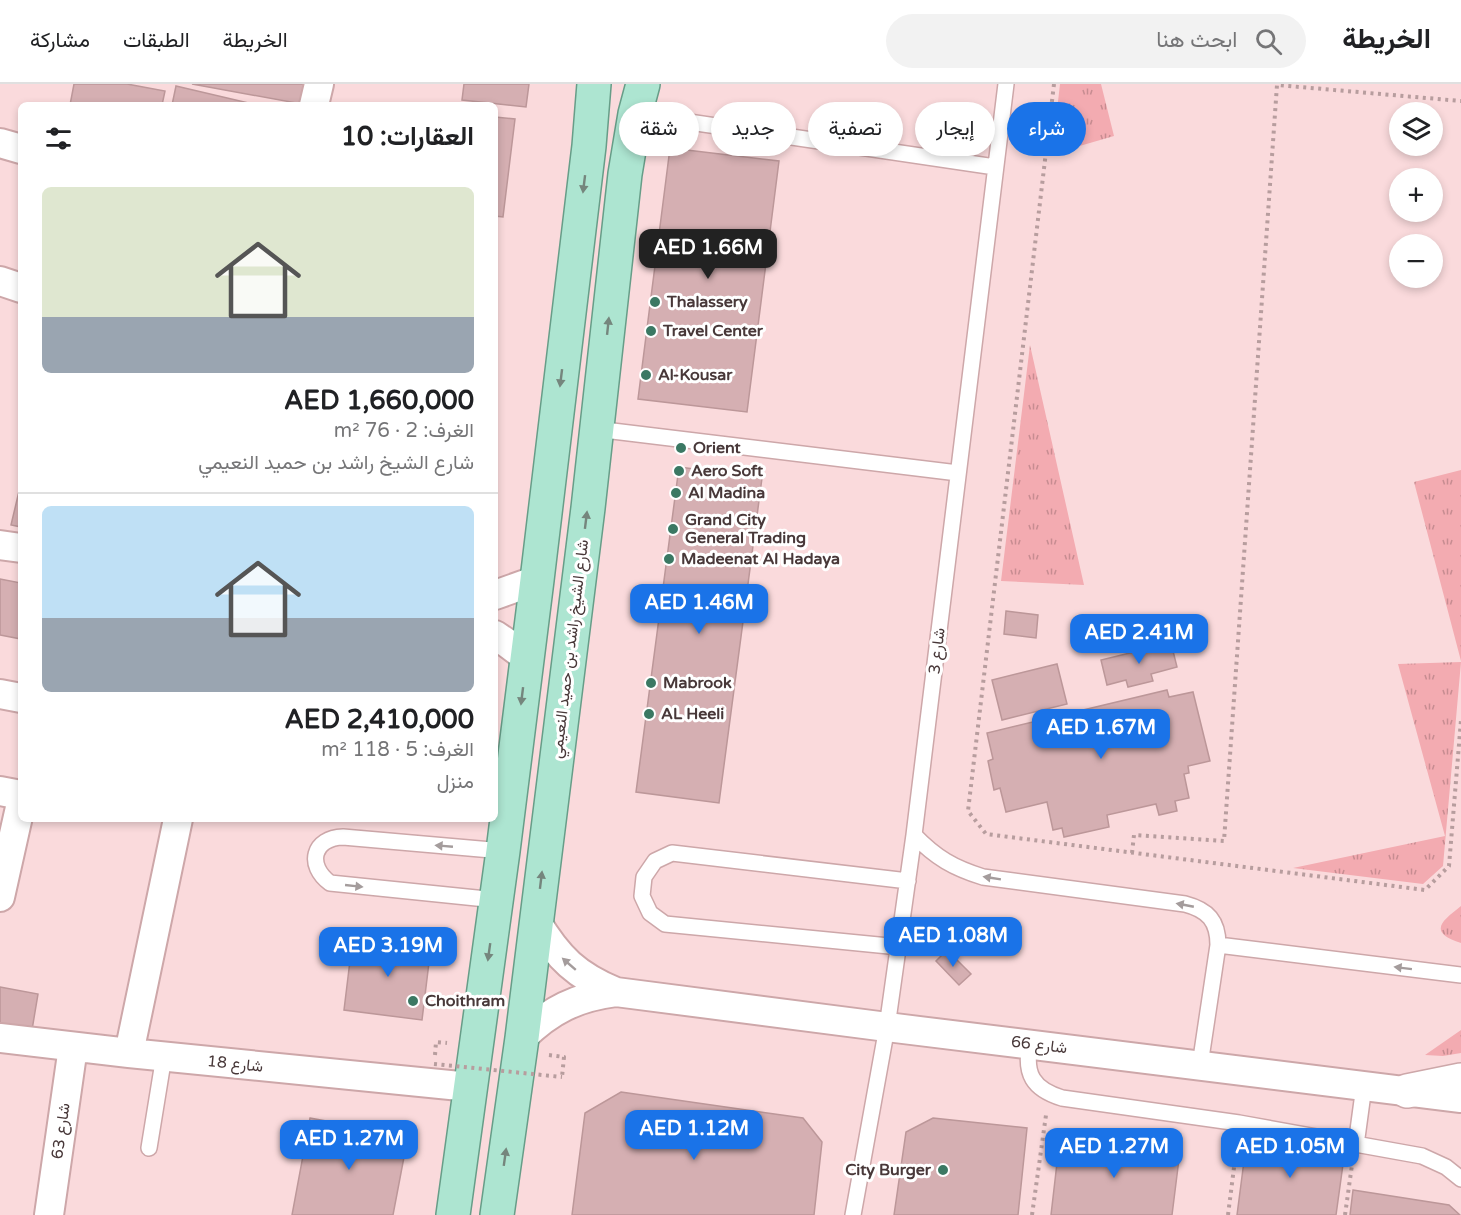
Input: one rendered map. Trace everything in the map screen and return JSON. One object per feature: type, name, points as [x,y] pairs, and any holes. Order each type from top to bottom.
[{"type":"main road","points":[[453,1215],[503,851],[537,580],[589,146],[594,84]]},
{"type":"main road","name":"شارع الشيخ راشد بن حميد النعيمي","points":[[497,1215],[522,1038],[625,174],[639,99]]},
{"type":"street","points":[[315,102],[319,84]]},
{"type":"street","points":[[0,143],[18,148]]},
{"type":"street","points":[[0,281],[18,287]]},
{"type":"street","points":[[0,545],[18,548]]},
{"type":"street","points":[[498,594],[537,580]]},
{"type":"street","points":[[498,637],[527,658]]},
{"type":"street","points":[[0,694],[18,697]]},
{"type":"street","points":[[0,791],[18,794]]},
{"type":"street","points":[[0,897],[18,816]]},
{"type":"street","points":[[129,1053],[177,822]]},
{"type":"street","name":"شارع 66","points":[[536,921],[547,940],[561,957],[596,984],[616,992],[1461,1098]]},
{"type":"street","name":"شارع 66","points":[[522,1038],[534,1026],[565,1006],[590,997],[616,992]]},
{"type":"street","name":"شارع 18","points":[[0,1038],[470,1087]]},
{"type":"street","name":"شارع 63","points":[[49,1215],[73,1047]]},
{"type":"street","points":[[1407,1091],[1461,1080]]},
{"type":"lane","name":"شارع 3","points":[[853,1215],[887,1027],[908,881],[1006,84]]},
{"type":"lane","points":[[639,99],[995,167]]},
{"type":"lane","points":[[596,429],[958,473]]},
{"type":"lane","points":[[914,836],[945,862],[983,878],[1174,903],[1196,907],[1207,914],[1214,922],[1218,933],[1218,945],[1200,1065]]},
{"type":"lane","points":[[496,900],[330,883],[321,877],[316,868],[315,858],[324,842],[333,837],[503,851]]},
{"type":"lane","points":[[899,947],[665,924],[650,913],[642,896],[644,877],[655,861],[672,853],[908,881]]},
{"type":"lane","points":[[1218,945],[1461,975]]},
{"type":"lane","points":[[1030,1044],[1027,1058],[1030,1072],[1037,1084],[1048,1093],[1062,1098],[1239,1123],[1422,1156],[1446,1167],[1461,1179]]},
{"type":"lane","points":[[149,1149],[164,1056]]},
{"type":"lane","points":[[1356,1145],[1364,1086]]},
{"type":"path","points":[[1054,84],[968,811],[986,834],[1425,890],[1449,866],[1461,720]]},
{"type":"path","points":[[1132,853],[1134,834],[1224,841],[1278,85],[1461,101]]},
{"type":"path","points":[[1454,799],[1461,799]]},
{"type":"path","points":[[434,1064],[562,1077],[564,1057]]},
{"type":"path","points":[[1032,1215],[1048,1093]]},
{"type":"path","points":[[1228,1215],[1239,1123]]},
{"type":"path","points":[[1345,1215],[1356,1145]]},
{"type":"green space","points":[[1060,84],[1101,84],[1114,136],[1086,144],[1086,102],[1058,102]]},
{"type":"green space","points":[[1030,345],[1084,585],[1001,581]]},
{"type":"green space","points":[[1461,470],[1461,661],[1414,482]]},
{"type":"green space","points":[[1461,662],[1443,866],[1423,884],[1293,868],[1445,836],[1398,664]]},
{"type":"green space","points":[[1461,906],[1461,943],[1444,935],[1441,926]]},
{"type":"green space","points":[[1461,1030],[1461,1053],[1443,1056],[1425,1055]]},
{"type":"building","points":[[74,84],[127,84],[165,91],[163,102],[71,102]]},
{"type":"building","points":[[192,84],[312,84],[308,102],[291,102]]},
{"type":"building","points":[[464,84],[529,84],[526,107],[498,104],[498,102],[462,100]]},
{"type":"building","points":[[176,86],[244,102],[173,102]]},
{"type":"building","points":[[498,117],[515,119],[503,217],[498,216]]},
{"type":"building","points":[[699,151],[711,153],[711,156],[737,156],[779,161],[747,412],[638,399],[669,156],[699,156]]},
{"type":"building","points":[[679,467],[762,478],[719,803],[636,792]]},
{"type":"building","points":[[18,495],[18,526],[11,525]]},
{"type":"building","points":[[0,579],[18,582],[18,638],[0,635]]},
{"type":"building","points":[[1006,611],[1038,615],[1036,638],[1004,634]]},
{"type":"building","points":[[1171,643],[1177,667],[1151,674],[1153,681],[1128,687],[1126,680],[1107,685],[1101,660]]},
{"type":"building","points":[[1057,664],[1067,704],[1002,720],[992,680]]},
{"type":"building","points":[[1167,690],[1169,697],[1193,692],[1210,761],[1188,766],[1189,773],[1184,774],[1189,798],[1175,801],[1177,811],[1159,815],[1156,804],[1107,815],[1109,827],[1064,837],[1062,828],[1053,830],[1047,802],[1006,812],[1000,788],[994,790],[988,761],[993,759],[987,733]]},
{"type":"building","points":[[353,936],[431,946],[422,1020],[344,1010]]},
{"type":"building","points":[[947,950],[971,974],[959,985],[936,961]]},
{"type":"building","points":[[0,987],[38,994],[31,1036],[0,1033]]},
{"type":"building","points":[[621,1092],[803,1118],[822,1142],[814,1215],[572,1215],[585,1113]]},
{"type":"building","points":[[310,1118],[408,1136],[393,1215],[292,1215]]},
{"type":"building","points":[[933,1118],[1027,1128],[1018,1215],[894,1215],[906,1132]]},
{"type":"building","points":[[1060,1137],[1180,1151],[1172,1215],[1051,1215]]},
{"type":"building","points":[[1247,1138],[1345,1150],[1336,1215],[1237,1215]]},
{"type":"building","points":[[1353,1190],[1449,1205],[1460,1215],[1350,1215]]},
{"type":"place","name":"Thalassery","points":[[655,302]]},
{"type":"place","name":"Travel Center","points":[[651,331]]},
{"type":"place","name":"Al-Kousar","points":[[646,375]]},
{"type":"place","name":"Orient","points":[[681,448]]},
{"type":"place","name":"Aero Soft","points":[[679,471]]},
{"type":"place","name":"Al Madina","points":[[676,493]]},
{"type":"place","name":"Grand City General Trading","points":[[673,529]]},
{"type":"place","name":"Madeenat Al Hadaya","points":[[669,559]]},
{"type":"place","name":"Mabrook","points":[[651,683]]},
{"type":"place","name":"AL Heeli","points":[[649,714]]},
{"type":"place","name":"Choithram","points":[[413,1001]]},
{"type":"place","name":"City Burger","points":[[943,1170]]}]
